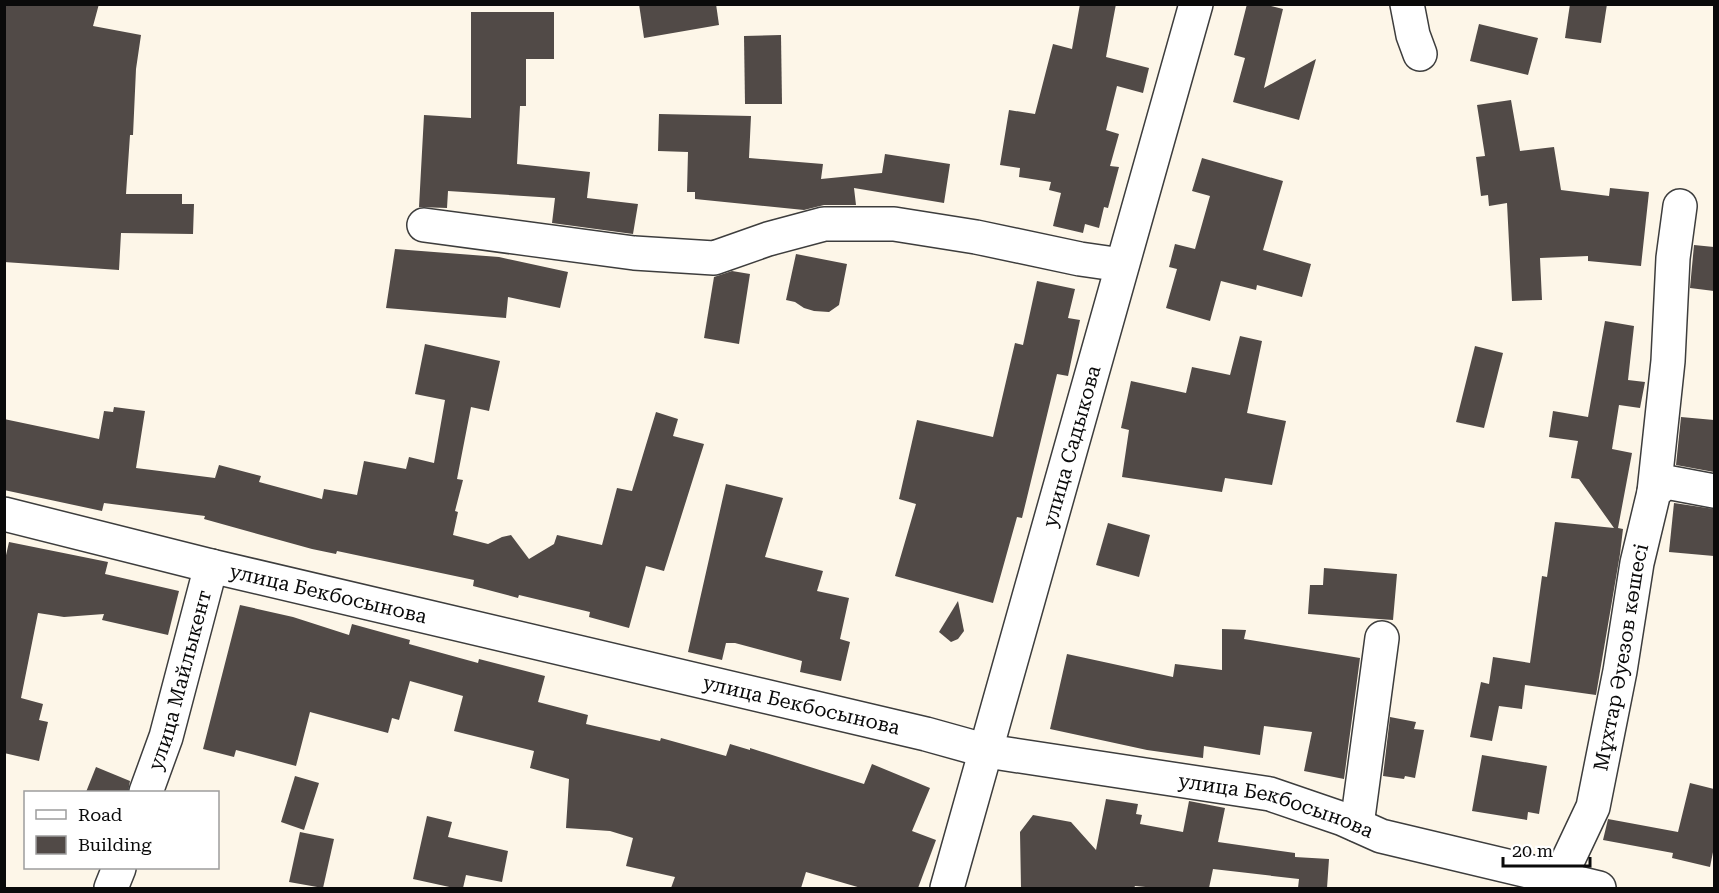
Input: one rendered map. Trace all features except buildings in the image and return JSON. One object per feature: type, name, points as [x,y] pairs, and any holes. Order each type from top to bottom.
[{"type":"street","name":"улица Садыкова","points":[[947,888],[1196,4]]},
{"type":"street","points":[[1407,4],[1413,35],[1420,54]]},
{"type":"street","name":"Мұхтар Әуезов көшесі","points":[[1559,879],[1593,807],[1620,671],[1637,563],[1653,492],[1668,361],[1672,258],[1680,206]]},
{"type":"street","points":[[424,225],[634,252],[714,258],[768,239],[824,224],[894,224],[1122,265]]},
{"type":"street","points":[[1653,492],[1666,482],[1714,490]]},
{"type":"street","name":"улица Бекбосынова","points":[[4,514],[212,566],[915,731],[987,751],[1270,794],[1381,836],[1599,888]]},
{"type":"street","name":"улица Майлыкент","points":[[146,791],[166,737],[212,566]]},
{"type":"street","points":[[1357,825],[1382,638]]},
{"type":"street","points":[[111,888],[118,869]]}]
